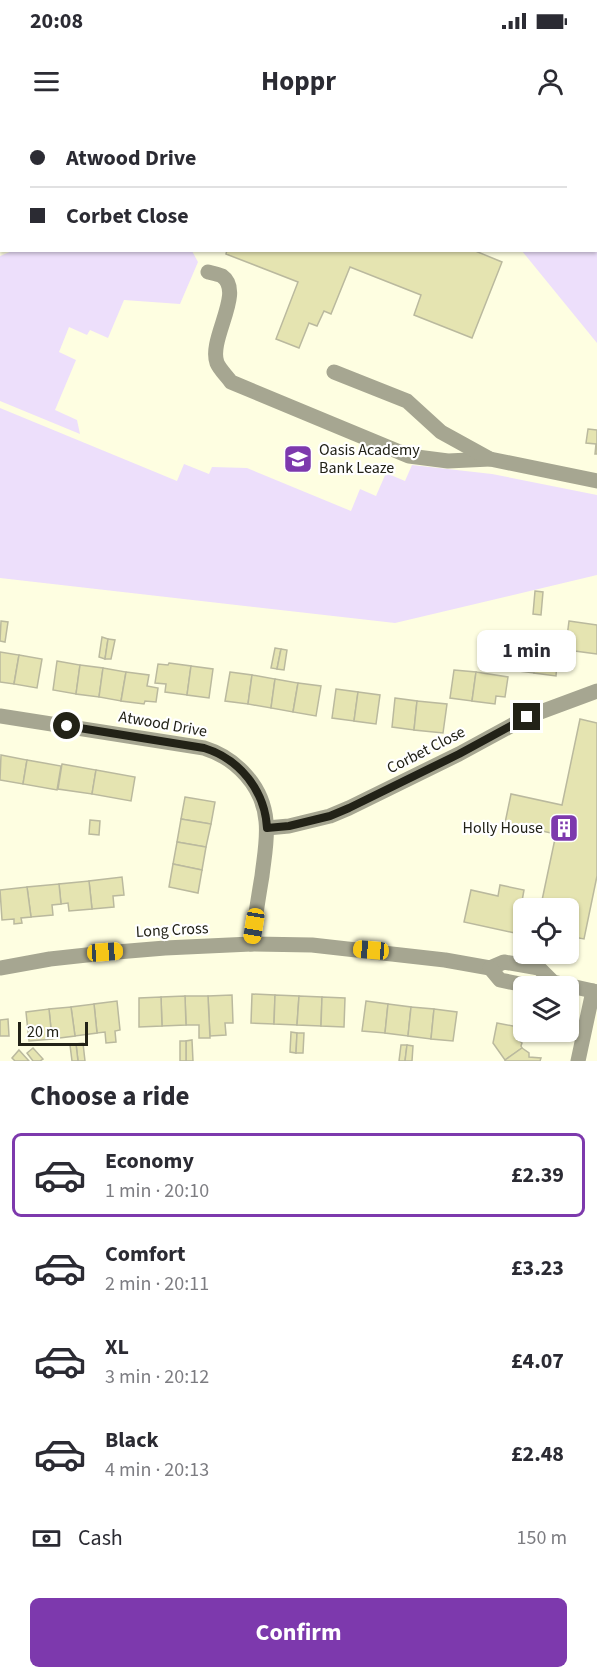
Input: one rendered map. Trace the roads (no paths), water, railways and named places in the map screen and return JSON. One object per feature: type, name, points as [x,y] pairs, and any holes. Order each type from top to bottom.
[{"type":"street","points":[[208,272],[222,276],[228,283],[230,293],[216,341],[216,362],[231,382],[409,456],[448,461],[490,459],[597,480]]},
{"type":"street","points":[[334,372],[408,401],[441,432],[490,459]]},
{"type":"street","name":"Corbet Close","points":[[267,828],[289,826],[330,816],[459,754],[527,717],[597,690]]},
{"type":"street","name":"Atwood Drive","points":[[0,716],[195,746],[218,752],[235,764],[251,781],[263,804],[267,828],[251,944]]},
{"type":"street","name":"Long Cross","points":[[0,968],[105,952],[251,944],[312,945],[445,960],[490,968],[500,980],[535,987],[553,981],[595,991]]},
{"type":"street","points":[[578,1061],[595,991]]},
{"type":"place","name":"Oasis Academy Bank Leaze","points":[[298,459]]},
{"type":"place","name":"Holly House","points":[[564,828]]}]
